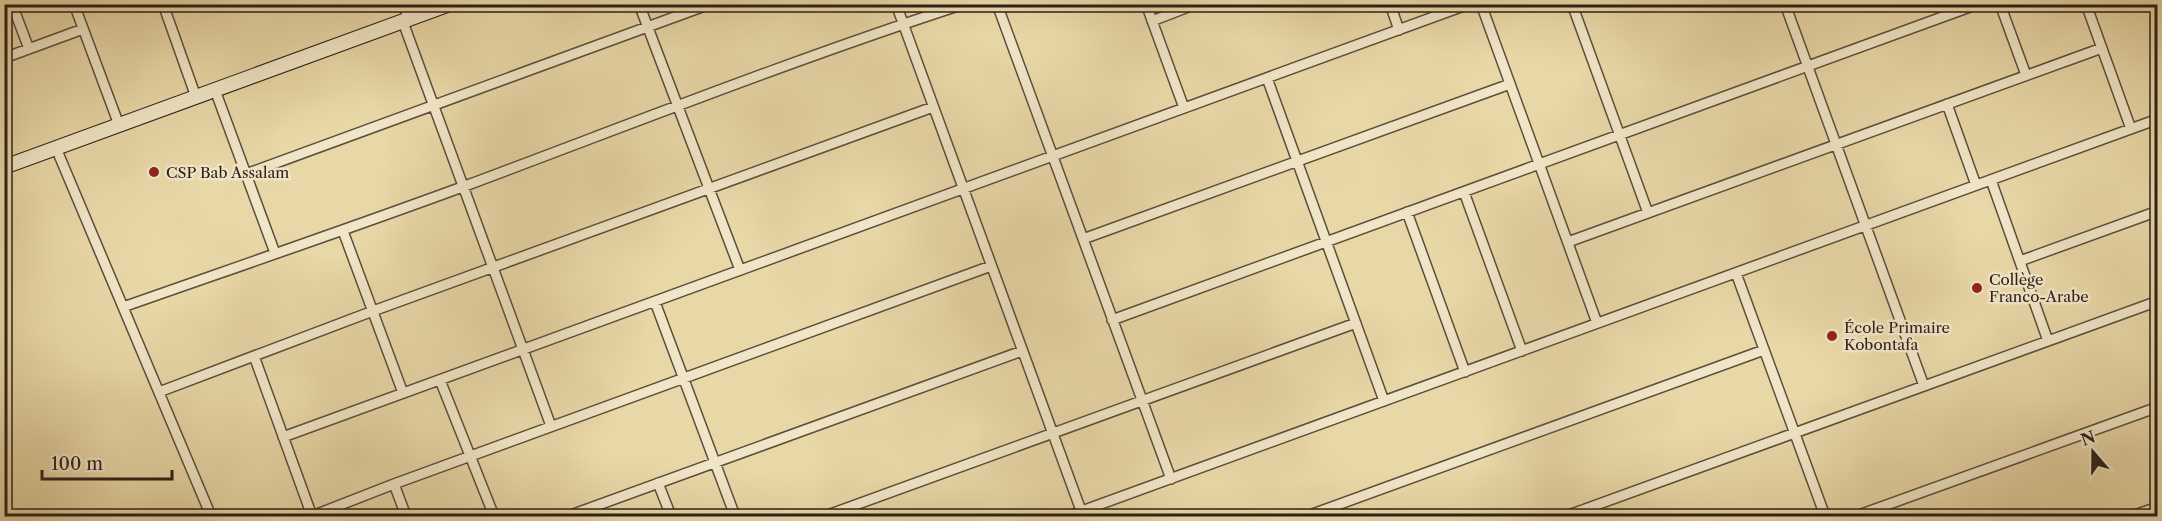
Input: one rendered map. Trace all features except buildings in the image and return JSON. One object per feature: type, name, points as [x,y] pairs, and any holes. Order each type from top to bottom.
[{"type":"street","points":[[12,4],[29,49]]},
{"type":"street","points":[[74,4],[118,125]]},
{"type":"street","points":[[163,4],[196,97]]},
{"type":"street","points":[[403,4],[406,21],[434,105],[551,426]]},
{"type":"street","points":[[4,167],[450,4]]},
{"type":"street","points":[[639,4],[740,270]]},
{"type":"street","points":[[246,174],[710,4]]},
{"type":"street","points":[[896,4],[1082,514]]},
{"type":"street","points":[[123,307],[343,231],[677,106],[964,4]]},
{"type":"street","points":[[997,4],[1171,479]]},
{"type":"street","points":[[1146,4],[1184,108]]},
{"type":"street","points":[[1152,21],[1196,4]]},
{"type":"street","points":[[1390,4],[1399,30]]},
{"type":"street","points":[[283,437],[1469,4]]},
{"type":"street","points":[[1481,4],[1597,323]]},
{"type":"street","points":[[1572,4],[1648,213]]},
{"type":"street","points":[[1785,4],[1924,386]]},
{"type":"street","points":[[1113,320],[1977,4]]},
{"type":"street","points":[[2000,4],[2026,75]]},
{"type":"street","points":[[2086,4],[2131,129]]},
{"type":"street","points":[[4,58],[83,29]]},
{"type":"street","points":[[1568,242],[2102,48]]},
{"type":"street","points":[[1267,78],[1384,401]]},
{"type":"street","points":[[1083,239],[1510,84]]},
{"type":"street","points":[[215,90],[275,253]]},
{"type":"street","points":[[1947,104],[1976,185]]},
{"type":"street","points":[[159,392],[373,311],[933,107]]},
{"type":"street","points":[[1068,516],[1082,514],[1171,479],[2157,119]]},
{"type":"street","points":[[56,148],[211,516]]},
{"type":"street","points":[[1991,180],[2048,341]]},
{"type":"street","points":[[1464,192],[1522,351]]},
{"type":"street","points":[[2020,261],[2157,211]]},
{"type":"street","points":[[1407,213],[1465,372]]},
{"type":"street","points":[[343,231],[403,393]]},
{"type":"street","points":[[254,356],[312,516],[471,455],[991,266]]},
{"type":"street","points":[[1736,273],[1825,516]]},
{"type":"street","points":[[1566,516],[2157,301]]},
{"type":"street","points":[[655,302],[735,516]]},
{"type":"street","points":[[825,516],[1356,323]]},
{"type":"street","points":[[1307,516],[1764,350]]},
{"type":"street","points":[[568,516],[583,514],[658,483],[1022,351]]},
{"type":"street","points":[[440,380],[494,516]]},
{"type":"street","points":[[1856,516],[2157,407]]},
{"type":"street","points":[[658,483],[670,516]]},
{"type":"street","points":[[394,484],[406,516]]},
{"type":"street","points":[[2131,516],[2157,507]]},
{"type":"place","name":"CSP Bab Assalam","points":[[154,172]]},
{"type":"place","name":"Collège Franco-Arabe","points":[[1977,288]]},
{"type":"place","name":"École Primaire Kobontafa","points":[[1832,336]]}]
